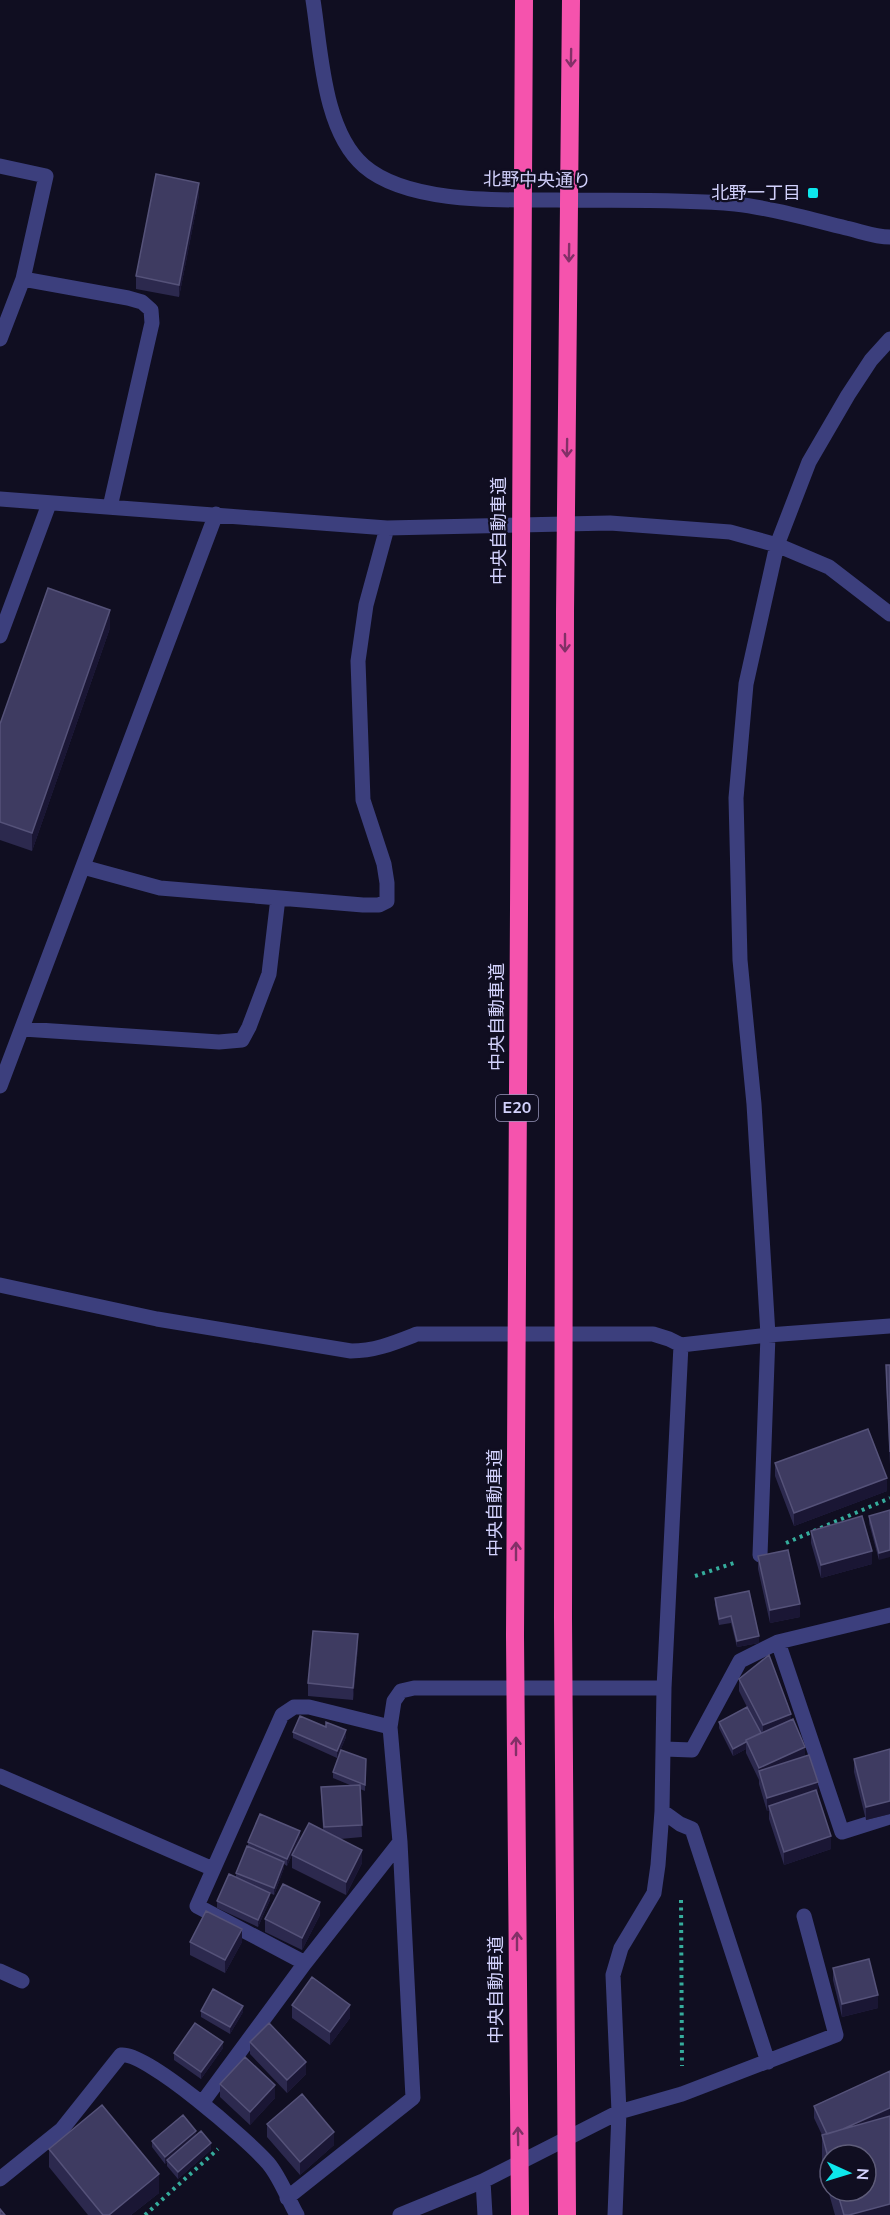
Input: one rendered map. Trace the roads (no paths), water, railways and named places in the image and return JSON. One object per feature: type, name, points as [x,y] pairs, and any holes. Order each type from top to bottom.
[{"type":"highway","name":"中央自動車道","points":[[520,2215],[515,1636],[524,0]]},
{"type":"highway","name":"E20","points":[[567,2215],[563,1617],[566,612],[571,0]]},
{"type":"street","name":"北野中央通り","points":[[313,0],[325,81],[337,126],[346,146],[354,156],[381,177],[410,188],[440,195],[494,200],[704,202],[759,207],[890,237]]},
{"type":"street","points":[[0,166],[46,176],[23,279],[0,339]]},
{"type":"street","points":[[23,279],[128,298],[142,302],[151,310],[152,323],[110,507]]},
{"type":"street","points":[[760,1555],[768,1335],[754,1104],[740,960],[736,798],[746,684],[777,545],[809,462],[825,431],[871,360],[890,339]]},
{"type":"street","points":[[0,499],[387,528],[610,523],[730,532],[777,545],[829,567],[890,614]]},
{"type":"street","points":[[0,636],[49,504]]},
{"type":"street","points":[[0,1086],[216,514]]},
{"type":"street","points":[[83,867],[160,888],[379,906],[387,901],[384,864],[363,801],[358,661],[366,605],[387,528]]},
{"type":"street","points":[[23,1029],[219,1042],[242,1040],[269,974],[278,898]]},
{"type":"street","points":[[0,1285],[157,1319],[351,1351],[385,1347],[417,1334],[653,1334],[681,1345],[768,1335],[890,1326]]},
{"type":"street","points":[[615,2215],[619,2112],[612,1975],[621,1948],[654,1893],[658,1865],[662,1811],[664,1688],[681,1345]]},
{"type":"street","points":[[664,1749],[692,1750],[740,1661],[778,1642],[890,1614]]},
{"type":"street","points":[[778,1642],[842,1832],[890,1817]]},
{"type":"street","points":[[287,2198],[413,2098],[400,1842],[390,1726],[394,1701],[401,1691],[414,1688],[664,1688]]},
{"type":"street","points":[[305,1963],[197,1906],[282,1715],[294,1707],[309,1707],[390,1726]]},
{"type":"street","points":[[0,1776],[213,1869]]},
{"type":"street","points":[[662,1811],[680,1824],[692,1829],[768,2062]]},
{"type":"street","points":[[202,2103],[305,1963],[400,1842]]},
{"type":"street","points":[[400,2215],[483,2181],[619,2112],[682,2094],[836,2035],[804,1917]]},
{"type":"street","points":[[0,1971],[22,1981]]},
{"type":"street","points":[[0,2179],[62,2129],[121,2055],[127,2054],[143,2062],[202,2103],[236,2132],[269,2164],[297,2215]]},
{"type":"street","points":[[483,2181],[485,2215]]},
{"type":"place","name":"北野一丁目","points":[[813,193]]}]
